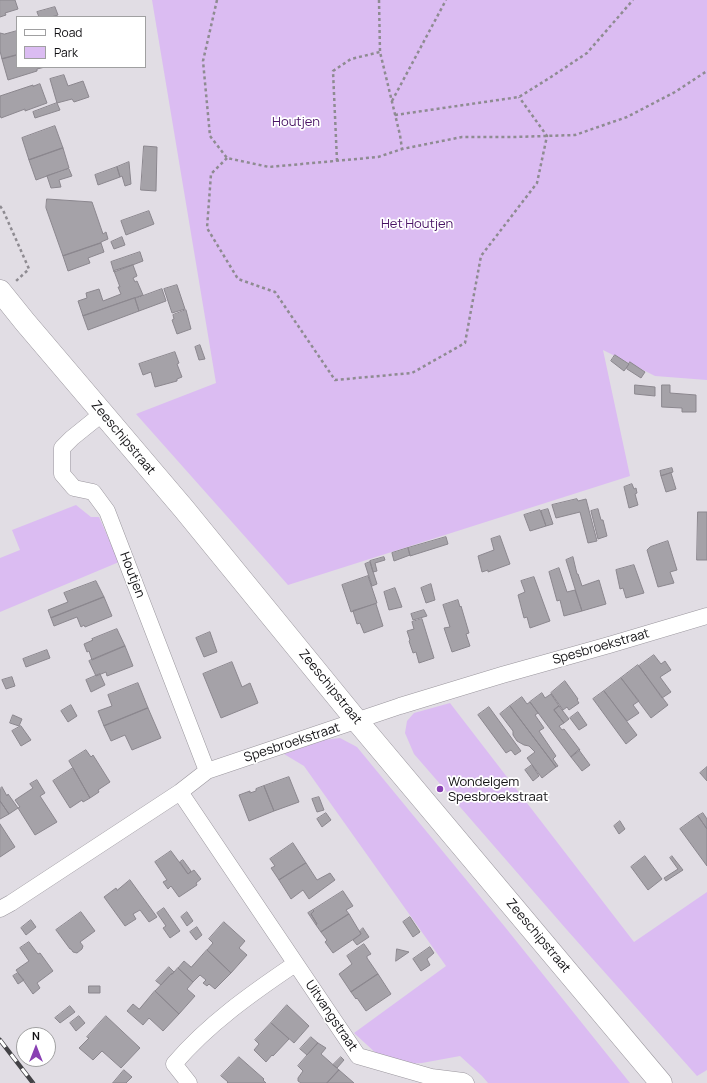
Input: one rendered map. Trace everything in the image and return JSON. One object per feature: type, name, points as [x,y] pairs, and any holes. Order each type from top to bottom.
[{"type":"main road","name":"Zeeschipstraat","points":[[2,293],[184,509],[357,721],[661,1083]]},
{"type":"street","name":"Houtjen","points":[[103,413],[62,448],[62,474],[74,488],[93,492],[107,511],[207,771]]},
{"type":"street","name":"Spesbroekstraat","points":[[0,909],[180,792],[207,771],[502,675],[707,616]]},
{"type":"street","name":"Uitvangstraat","points":[[180,792],[358,1056],[431,1077],[463,1081],[466,1083]]},
{"type":"street","points":[[189,1083],[174,1064],[190,1046],[250,995],[295,964]]},
{"type":"path","points":[[217,0],[203,61],[210,136],[227,158],[269,167],[378,157],[402,149],[462,137],[575,135],[627,117],[675,92],[707,70]]},
{"type":"path","points":[[379,0],[380,52],[402,149]]},
{"type":"path","points":[[392,101],[446,0]]},
{"type":"path","points":[[395,115],[519,97],[587,53],[629,2],[633,0]]},
{"type":"path","points":[[337,161],[333,72],[351,60],[380,52]]},
{"type":"path","points":[[227,158],[211,174],[207,228],[238,279],[275,292],[335,380],[412,373],[465,342],[481,256],[537,183],[547,136],[519,97]]},
{"type":"path","points":[[0,206],[29,269],[2,293]]},
{"type":"green space","name":"Het Houtjen","points":[[152,0],[707,0],[707,380],[655,376],[603,350],[630,476],[288,585],[136,414],[216,383]]},
{"type":"green space","points":[[76,505],[91,517],[99,517],[119,562],[0,612],[0,558],[20,550],[12,530]]},
{"type":"green space","points":[[450,703],[634,942],[707,892],[707,1070],[697,1076],[567,930],[414,754],[405,733],[407,721],[414,713]]},
{"type":"green space","points":[[340,738],[357,747],[505,927],[630,1083],[488,1083],[460,1056],[422,1063],[405,1064],[378,1055],[354,1033],[446,966],[304,766],[284,754],[324,740]]},
{"type":"building","points":[[0,0],[15,0],[18,9],[5,13],[6,15],[0,17]]},
{"type":"building","points":[[55,7],[58,15],[39,16],[37,12]]},
{"type":"building","points":[[16,31],[16,55],[2,59],[0,51],[0,33],[4,34]]},
{"type":"building","points":[[16,55],[16,68],[41,68],[37,69],[37,71],[8,80],[2,59]]},
{"type":"building","points":[[64,75],[68,86],[83,81],[89,97],[74,102],[72,99],[57,103],[50,79]]},
{"type":"building","points":[[40,84],[47,103],[1,118],[0,96]]},
{"type":"building","points":[[57,103],[60,110],[35,118],[33,112]]},
{"type":"building","points":[[55,126],[63,148],[29,160],[22,138]]},
{"type":"building","points":[[144,146],[157,147],[156,191],[141,190]]},
{"type":"building","points":[[63,148],[69,168],[36,180],[29,160]]},
{"type":"building","points":[[129,162],[131,184],[125,186],[117,167]]},
{"type":"building","points":[[117,167],[120,177],[98,185],[95,175]]},
{"type":"building","points":[[69,169],[72,176],[59,180],[61,187],[51,188],[47,176]]},
{"type":"building","points":[[47,199],[92,202],[103,234],[106,232],[108,239],[101,243],[63,256],[46,208]]},
{"type":"building","points":[[149,211],[154,224],[126,235],[121,221]]},
{"type":"building","points":[[122,237],[125,245],[114,249],[111,242]]},
{"type":"building","points":[[101,243],[104,252],[88,258],[90,263],[68,271],[63,256]]},
{"type":"building","points":[[140,252],[143,261],[114,272],[111,262]]},
{"type":"building","points":[[133,265],[137,276],[133,278],[135,282],[137,281],[143,295],[83,316],[78,301],[87,298],[86,293],[99,289],[103,301],[121,294],[114,271]]},
{"type":"building","points":[[177,285],[185,309],[172,313],[164,289]]},
{"type":"building","points":[[162,289],[166,301],[139,311],[135,299]]},
{"type":"building","points":[[135,298],[139,311],[88,330],[83,316]]},
{"type":"building","points":[[186,310],[191,329],[177,334],[172,320],[174,319],[173,315]]},
{"type":"building","points":[[200,345],[205,359],[199,360],[195,347]]},
{"type":"building","points":[[175,352],[179,363],[177,364],[182,377],[177,379],[177,381],[155,387],[151,372],[143,375],[139,364]]},
{"type":"building","points":[[615,355],[629,364],[624,371],[611,361]]},
{"type":"building","points":[[630,362],[645,372],[641,378],[627,369]]},
{"type":"building","points":[[635,385],[655,387],[655,396],[635,394]]},
{"type":"building","points":[[662,385],[670,385],[670,393],[696,395],[696,412],[682,412],[682,408],[662,407]]},
{"type":"building","points":[[672,468],[673,472],[661,476],[660,471]]},
{"type":"building","points":[[671,473],[676,489],[666,492],[661,476]]},
{"type":"building","points":[[632,484],[634,489],[636,488],[637,493],[635,494],[638,505],[629,508],[624,487]]},
{"type":"building","points":[[577,499],[578,501],[586,499],[597,541],[588,543],[580,512],[556,518],[552,505]]},
{"type":"building","points":[[548,509],[553,524],[546,526],[541,511]]},
{"type":"building","points":[[598,509],[601,520],[603,520],[607,536],[598,539],[591,511]]},
{"type":"building","points":[[540,510],[546,526],[530,531],[524,515]]},
{"type":"building","points":[[698,512],[707,512],[707,560],[697,560]]},
{"type":"building","points":[[500,536],[510,564],[488,572],[488,570],[482,572],[478,556],[494,550],[491,539]]},
{"type":"building","points":[[446,537],[448,544],[410,556],[408,548]]},
{"type":"building","points":[[668,541],[677,570],[670,572],[674,583],[658,587],[647,550],[650,547]]},
{"type":"building","points":[[408,548],[410,555],[394,561],[392,553]]},
{"type":"building","points":[[384,557],[385,560],[375,563],[377,571],[373,572],[370,561]]},
{"type":"building","points":[[573,557],[577,574],[582,586],[599,580],[606,604],[582,611],[566,560]]},
{"type":"building","points":[[370,562],[377,584],[372,586],[365,564]]},
{"type":"building","points":[[634,565],[644,593],[626,598],[623,588],[620,589],[616,570]]},
{"type":"building","points":[[559,568],[567,592],[575,590],[582,611],[564,616],[560,600],[557,601],[549,572]]},
{"type":"building","points":[[368,576],[377,603],[351,612],[342,585]]},
{"type":"building","points":[[534,577],[550,621],[530,628],[527,617],[524,618],[518,595],[525,592],[521,581]]},
{"type":"building","points":[[96,581],[104,597],[51,618],[48,610],[68,602],[64,593]]},
{"type":"building","points":[[431,584],[435,600],[426,603],[421,588]]},
{"type":"building","points":[[395,588],[402,607],[389,610],[384,592]]},
{"type":"building","points":[[104,597],[112,616],[85,627],[84,625],[81,627],[77,617],[54,626],[51,618]]},
{"type":"building","points":[[458,600],[469,633],[466,634],[470,646],[452,652],[444,628],[450,627],[443,605]]},
{"type":"building","points":[[376,604],[383,626],[364,633],[360,623],[357,624],[353,611]]},
{"type":"building","points":[[424,610],[427,616],[413,620],[411,614]]},
{"type":"building","points":[[422,619],[434,658],[419,663],[416,652],[413,653],[407,631],[414,629],[412,622]]},
{"type":"building","points":[[117,629],[125,646],[92,660],[89,651],[87,652],[84,644],[93,640],[92,639]]},
{"type":"building","points":[[210,632],[217,652],[204,657],[196,638]]},
{"type":"building","points":[[125,646],[133,666],[107,676],[106,672],[96,676],[89,661]]},
{"type":"building","points":[[47,650],[50,658],[26,667],[23,659]]},
{"type":"building","points":[[654,655],[661,664],[665,661],[671,670],[660,677],[671,692],[662,698],[639,666]]},
{"type":"building","points":[[232,662],[242,687],[250,683],[258,703],[221,718],[203,674]]},
{"type":"building","points":[[638,665],[668,705],[651,718],[621,678]]},
{"type":"building","points":[[100,674],[105,685],[91,692],[86,680]]},
{"type":"building","points":[[12,677],[15,686],[6,689],[2,680]]},
{"type":"building","points":[[621,678],[639,701],[633,705],[639,713],[627,721],[604,691]]},
{"type":"building","points":[[565,681],[578,699],[577,700],[579,703],[569,710],[567,707],[563,710],[551,693]]},
{"type":"building","points":[[138,683],[148,708],[104,726],[98,711],[112,706],[108,695]]},
{"type":"building","points":[[604,691],[637,735],[626,744],[593,699]]},
{"type":"building","points":[[542,693],[545,698],[551,694],[559,706],[554,710],[564,723],[559,726],[562,730],[564,729],[580,750],[571,757],[530,702]]},
{"type":"building","points":[[522,697],[527,704],[530,702],[538,713],[535,715],[544,728],[539,731],[556,756],[553,759],[558,766],[556,767],[510,706]]},
{"type":"building","points":[[71,705],[77,716],[68,722],[61,711]]},
{"type":"building","points":[[510,706],[556,767],[542,778],[527,758],[535,752],[529,746],[517,741],[513,735],[513,731],[500,714]]},
{"type":"building","points":[[559,706],[569,719],[564,723],[554,710]]},
{"type":"building","points":[[489,707],[521,751],[515,755],[511,750],[506,753],[478,715]]},
{"type":"building","points":[[148,708],[161,738],[132,750],[125,735],[111,741],[104,726]]},
{"type":"building","points":[[578,712],[587,725],[579,730],[570,718]]},
{"type":"building","points":[[13,715],[22,719],[19,726],[10,723]]},
{"type":"building","points":[[21,726],[31,740],[21,746],[12,731]]},
{"type":"building","points":[[86,750],[91,757],[93,755],[110,782],[98,790],[99,792],[90,798],[69,761]]},
{"type":"building","points":[[579,750],[590,765],[582,771],[571,757]]},
{"type":"building","points":[[532,765],[539,776],[533,781],[525,770]]},
{"type":"building","points":[[707,767],[707,781],[700,773]]},
{"type":"building","points":[[73,768],[90,798],[83,802],[82,800],[70,808],[53,781]]},
{"type":"building","points":[[289,777],[299,802],[274,811],[264,786]]},
{"type":"building","points":[[37,780],[45,793],[40,796],[57,822],[35,835],[18,808],[20,807],[15,800],[33,788],[30,784]]},
{"type":"building","points":[[264,786],[274,811],[249,821],[239,795],[250,791],[250,793],[256,791],[256,789]]},
{"type":"building","points":[[2,787],[7,796],[8,794],[18,808],[9,814],[0,801],[0,789]]},
{"type":"building","points":[[319,797],[324,810],[317,812],[312,799]]},
{"type":"building","points":[[0,801],[9,814],[0,819]]},
{"type":"building","points":[[326,813],[331,820],[322,827],[317,819]]},
{"type":"building","points":[[703,813],[707,819],[707,829],[698,816]]},
{"type":"building","points":[[698,816],[707,829],[707,866],[680,829]]},
{"type":"building","points":[[620,821],[625,829],[619,834],[614,826]]},
{"type":"building","points":[[0,824],[15,847],[0,857]]},
{"type":"building","points":[[293,843],[306,863],[279,880],[271,868],[275,866],[270,859]]},
{"type":"building","points":[[171,851],[188,874],[194,870],[201,879],[196,883],[197,885],[179,897],[171,886],[168,889],[163,882],[167,880],[155,862]]},
{"type":"building","points":[[645,856],[662,879],[648,890],[631,867]]},
{"type":"building","points":[[672,856],[683,870],[666,881],[664,878],[678,869],[670,858]]},
{"type":"building","points":[[183,860],[191,871],[188,874],[180,862]]},
{"type":"building","points":[[306,863],[317,880],[330,873],[335,880],[309,899],[303,890],[291,899],[279,880]]},
{"type":"building","points":[[130,880],[157,917],[149,922],[140,910],[133,914],[136,919],[125,926],[104,897],[116,888],[117,890]]},
{"type":"building","points":[[343,891],[353,906],[346,910],[349,914],[321,932],[311,914],[314,911],[313,910]]},
{"type":"building","points":[[164,908],[180,931],[170,938],[163,928],[166,926],[157,913]]},
{"type":"building","points":[[313,910],[314,911],[311,914],[317,924],[316,925],[308,913]]},
{"type":"building","points":[[81,912],[95,931],[80,942],[83,946],[77,953],[70,949],[56,930]]},
{"type":"building","points":[[187,912],[193,921],[187,926],[181,917]]},
{"type":"building","points":[[349,914],[361,934],[333,953],[325,942],[327,940],[321,932]]},
{"type":"building","points":[[410,917],[420,932],[413,937],[403,922]]},
{"type":"building","points":[[31,920],[36,927],[26,935],[21,928]]},
{"type":"building","points":[[224,922],[245,941],[239,948],[247,955],[231,973],[207,950],[213,943],[209,939]]},
{"type":"building","points":[[197,927],[202,935],[196,940],[190,932]]},
{"type":"building","points":[[363,928],[369,937],[357,945],[353,940],[361,934],[360,931]]},
{"type":"building","points":[[29,942],[38,954],[40,953],[53,971],[37,983],[40,988],[33,994],[16,970],[29,961],[20,948]]},
{"type":"building","points":[[364,944],[371,954],[367,956],[367,958],[378,974],[351,992],[339,974],[352,964],[347,956]]},
{"type":"building","points":[[430,947],[434,953],[427,959],[430,965],[421,971],[413,959]]},
{"type":"building","points":[[397,949],[409,952],[396,961]]},
{"type":"building","points":[[207,950],[231,973],[215,989],[209,984],[207,986],[203,983],[206,980],[200,975],[193,982],[178,968],[184,961],[191,967]]},
{"type":"building","points":[[169,967],[174,972],[161,985],[156,981]]},
{"type":"building","points":[[178,968],[193,982],[187,989],[195,996],[179,1014],[155,991]]},
{"type":"building","points":[[18,973],[24,980],[18,984],[13,976]]},
{"type":"building","points":[[378,974],[391,994],[366,1011],[351,992]]},
{"type":"building","points":[[89,986],[100,986],[100,993],[89,993]]},
{"type":"building","points":[[155,991],[179,1014],[163,1031],[149,1018],[143,1025],[127,1011],[133,1004],[139,1009]]},
{"type":"building","points":[[287,1005],[309,1026],[294,1043],[271,1023]]},
{"type":"building","points":[[70,1006],[75,1012],[60,1023],[55,1018]]},
{"type":"building","points":[[79,1016],[85,1023],[76,1031],[70,1023]]},
{"type":"building","points":[[106,1016],[140,1048],[121,1068],[102,1051],[93,1060],[79,1048]]},
{"type":"building","points":[[271,1023],[289,1039],[266,1062],[254,1050],[259,1044],[255,1040]]},
{"type":"building","points":[[311,1037],[318,1043],[307,1055],[300,1049]]},
{"type":"building","points":[[318,1043],[326,1048],[321,1054],[339,1070],[327,1083],[301,1083],[298,1081],[298,1078],[303,1071],[298,1066]]},
{"type":"building","points":[[239,1057],[264,1079],[263,1080],[266,1083],[227,1083],[228,1082],[221,1076]]},
{"type":"building","points":[[341,1057],[344,1060],[337,1068],[333,1065]]},
{"type":"building","points":[[124,1070],[132,1077],[126,1083],[113,1083]]},
{"type":"building","points":[[339,1070],[354,1083],[327,1083]]},
{"type":"railway","points":[[0,1040],[33,1083]]},
{"type":"place","name":"Wondelgem Spesbroekstraat","points":[[440,789]]}]
